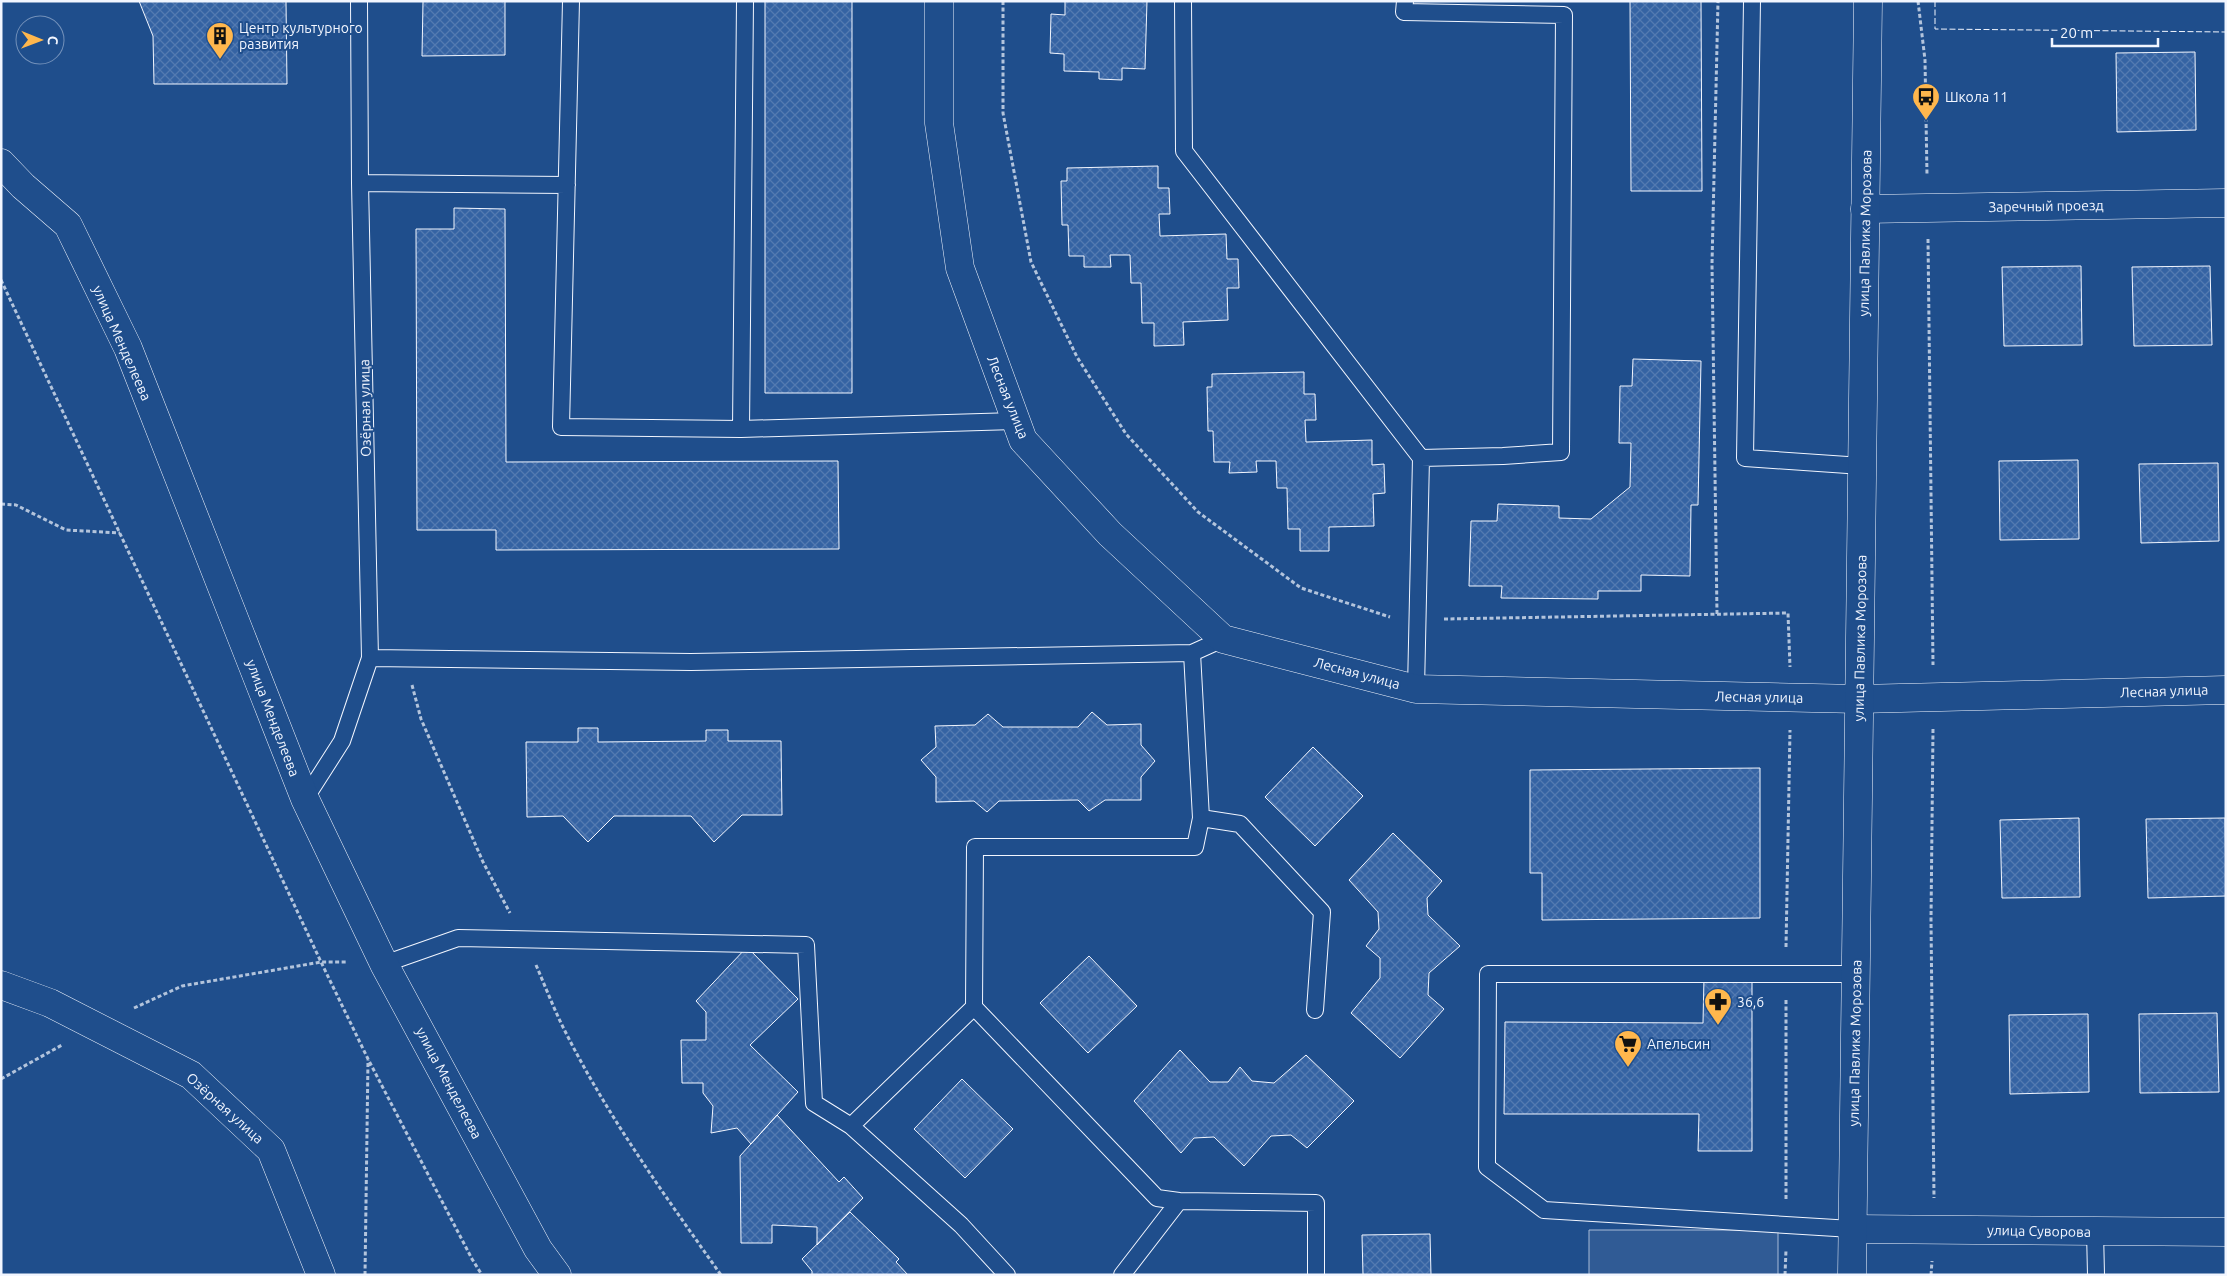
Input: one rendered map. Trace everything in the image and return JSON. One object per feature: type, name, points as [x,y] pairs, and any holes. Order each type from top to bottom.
[{"type":"street","name":"Лесная улица","points":[[939,1],[939,123],[960,268],[1023,440],[1110,534],[1224,639],[1416,690],[1859,699],[2226,690]]},
{"type":"street","name":"улица Павлика Морозова","points":[[1852,1275],[1868,1]]},
{"type":"street","name":"улица Менделеева","points":[[1,163],[22,186],[68,225],[128,348],[305,799],[384,964],[538,1249],[557,1275]]},
{"type":"street","name":"Заречный проезд","points":[[1865,209],[2226,203]]},
{"type":"street","name":"Озёрная улица","points":[[1,985],[50,1003],[191,1075],[271,1150],[322,1275]]},
{"type":"street","name":"улица Суворова","points":[[1852,1230],[2226,1232]]},
{"type":"lane","name":"Озёрная улица","points":[[305,799],[342,741],[370,658],[360,184],[359,1]]},
{"type":"lane","points":[[571,1],[561,427],[740,429],[1015,421]]},
{"type":"lane","points":[[740,429],[745,1]]},
{"type":"lane","points":[[1182,1],[1184,151],[1421,458],[1416,690]]},
{"type":"lane","points":[[1405,1],[1404,12],[1564,16],[1562,452],[1421,458]]},
{"type":"lane","points":[[1752,1],[1745,458],[1862,466]]},
{"type":"lane","points":[[360,184],[567,185]]},
{"type":"lane","points":[[370,658],[691,662],[1192,654],[1224,639]]},
{"type":"lane","points":[[1192,654],[1201,818],[1195,847],[975,847],[974,1007],[1157,1198],[1179,1201],[1316,1203],[1316,1275]]},
{"type":"lane","points":[[1201,818],[1240,824],[1322,912],[1315,1010]]},
{"type":"lane","points":[[384,964],[458,938],[806,945],[814,1103],[851,1126],[961,1225],[1007,1275]]},
{"type":"lane","points":[[1852,1230],[1544,1210],[1487,1167],[1488,974],[1856,974]]},
{"type":"lane","points":[[851,1126],[974,1007]]},
{"type":"lane","points":[[1122,1275],[1179,1201]]},
{"type":"lane","points":[[2095,1231],[2096,1275]]},
{"type":"path","points":[[1004,1],[1003,113],[1031,262],[1076,356],[1126,434],[1198,512],[1301,588],[1386,616],[1451,618],[1788,613],[1791,698],[1786,974],[1785,1275]]},
{"type":"path","points":[[1717,614],[1712,264],[1718,1]]},
{"type":"path","points":[[1918,1],[1925,60],[1928,208],[1933,698],[1931,920],[1935,1230],[1931,1275]]},
{"type":"path","points":[[1,280],[321,962],[368,1059],[482,1275]]},
{"type":"path","points":[[1,504],[16,505],[66,530],[120,533]]},
{"type":"path","points":[[405,658],[421,719],[483,862],[524,940],[566,1034],[602,1100],[656,1184],[721,1275]]},
{"type":"path","points":[[1,1079],[96,1027],[182,986],[321,962],[384,964]]},
{"type":"path","points":[[365,1275],[368,1059]]},
{"type":"shaded area","points":[[1589,1230],[1778,1230],[1778,1275],[1589,1275]]},
{"type":"building","name":"Центр культурного развития","points":[[139,1],[286,1],[287,84],[154,84],[153,36]]},
{"type":"building","points":[[423,1],[505,1],[505,55],[422,56]]},
{"type":"building","points":[[765,1],[852,1],[852,393],[765,393]]},
{"type":"building","points":[[1065,1],[1147,1],[1145,69],[1122,68],[1122,80],[1099,79],[1099,72],[1064,71],[1064,54],[1050,53],[1051,14],[1065,15]]},
{"type":"building","points":[[1630,1],[1701,1],[1702,191],[1631,191]]},
{"type":"building","points":[[2195,52],[2196,130],[2117,132],[2116,53]]},
{"type":"building","points":[[1158,166],[1158,188],[1169,188],[1170,214],[1159,214],[1160,236],[1226,234],[1227,259],[1238,259],[1239,288],[1227,288],[1228,320],[1183,322],[1184,345],[1154,346],[1154,323],[1142,323],[1141,283],[1131,283],[1130,255],[1110,255],[1111,267],[1084,267],[1084,256],[1069,256],[1068,225],[1062,225],[1061,181],[1067,181],[1067,168]]},
{"type":"building","points":[[454,208],[505,209],[506,462],[838,461],[839,549],[496,550],[496,530],[417,530],[416,229],[454,229]]},
{"type":"building","points":[[2081,266],[2082,345],[2004,346],[2002,267]]},
{"type":"building","points":[[2210,266],[2212,345],[2134,346],[2132,267]]},
{"type":"building","points":[[1633,359],[1701,361],[1698,505],[1691,505],[1690,576],[1641,575],[1641,591],[1598,591],[1598,599],[1501,598],[1502,586],[1469,586],[1471,521],[1497,521],[1498,504],[1559,506],[1559,518],[1591,519],[1630,487],[1631,443],[1619,443],[1620,386],[1632,386]]},
{"type":"building","points":[[1304,372],[1304,394],[1315,394],[1316,420],[1305,420],[1306,442],[1372,440],[1372,465],[1384,464],[1385,493],[1373,494],[1374,526],[1329,527],[1329,551],[1300,551],[1300,529],[1288,529],[1287,488],[1277,488],[1276,461],[1256,461],[1257,472],[1229,473],[1230,462],[1214,462],[1213,431],[1208,431],[1207,387],[1212,387],[1212,374]]},
{"type":"building","points":[[2078,460],[2079,539],[2000,540],[1999,461]]},
{"type":"building","points":[[2218,463],[2219,541],[2141,543],[2139,464]]},
{"type":"building","points":[[1092,712],[1107,725],[1141,724],[1141,745],[1155,761],[1141,777],[1141,800],[1105,800],[1089,811],[1078,800],[999,801],[987,812],[974,801],[936,802],[936,777],[921,760],[936,747],[935,726],[975,725],[988,714],[1003,727],[1078,727]]},
{"type":"building","points":[[578,728],[598,728],[598,742],[706,741],[706,730],[728,730],[728,741],[781,741],[782,815],[742,815],[714,842],[691,816],[614,816],[588,842],[563,816],[527,817],[526,742],[578,742]]},
{"type":"building","points":[[1313,747],[1363,796],[1315,846],[1265,797]]},
{"type":"building","points":[[1760,768],[1760,918],[1542,920],[1542,873],[1530,873],[1530,770]]},
{"type":"building","points":[[2079,818],[2080,897],[2002,898],[2000,820]]},
{"type":"building","points":[[2225,818],[2226,896],[2148,898],[2146,819]]},
{"type":"building","points":[[1393,833],[1442,881],[1427,898],[1428,915],[1460,946],[1429,973],[1428,995],[1444,1009],[1400,1058],[1351,1013],[1380,978],[1380,958],[1366,946],[1379,929],[1378,912],[1349,880]]},
{"type":"building","points":[[747,947],[798,999],[750,1045],[798,1092],[751,1144],[737,1128],[711,1133],[713,1106],[703,1093],[703,1083],[682,1083],[681,1040],[706,1040],[706,1012],[696,1001]]},
{"type":"building","points":[[1089,956],[1137,1006],[1088,1053],[1040,1003]]},
{"type":"building","name":"Апельсин","points":[[1704,977],[1752,978],[1752,1151],[1698,1151],[1699,1114],[1504,1114],[1505,1022],[1703,1023]]},
{"type":"building","points":[[2217,1013],[2219,1092],[2140,1093],[2139,1014]]},
{"type":"building","points":[[2088,1014],[2089,1092],[2010,1094],[2009,1015]]},
{"type":"building","points":[[1180,1050],[1210,1082],[1228,1082],[1240,1067],[1252,1081],[1274,1083],[1306,1055],[1354,1101],[1307,1148],[1291,1135],[1271,1136],[1244,1166],[1214,1137],[1194,1138],[1181,1153],[1134,1101]]},
{"type":"building","points":[[962,1079],[1013,1129],[965,1178],[914,1129]]},
{"type":"building","points":[[777,1115],[839,1182],[844,1177],[863,1198],[817,1245],[817,1227],[772,1225],[772,1243],[741,1243],[740,1156]]},
{"type":"building","points":[[850,1212],[899,1259],[896,1262],[908,1275],[812,1275],[812,1271],[802,1259]]},
{"type":"building","points":[[1430,1234],[1431,1275],[1363,1275],[1362,1235]]},
{"type":"fence","points":[[1935,1],[1935,29],[2226,32]]},
{"type":"place","name":"Центр культурного развития","points":[[220,60]]},
{"type":"place","name":"Школа 11","points":[[1926,121]]},
{"type":"place","name":"36,6","points":[[1718,1026]]},
{"type":"place","name":"Апельсин","points":[[1628,1068]]}]
